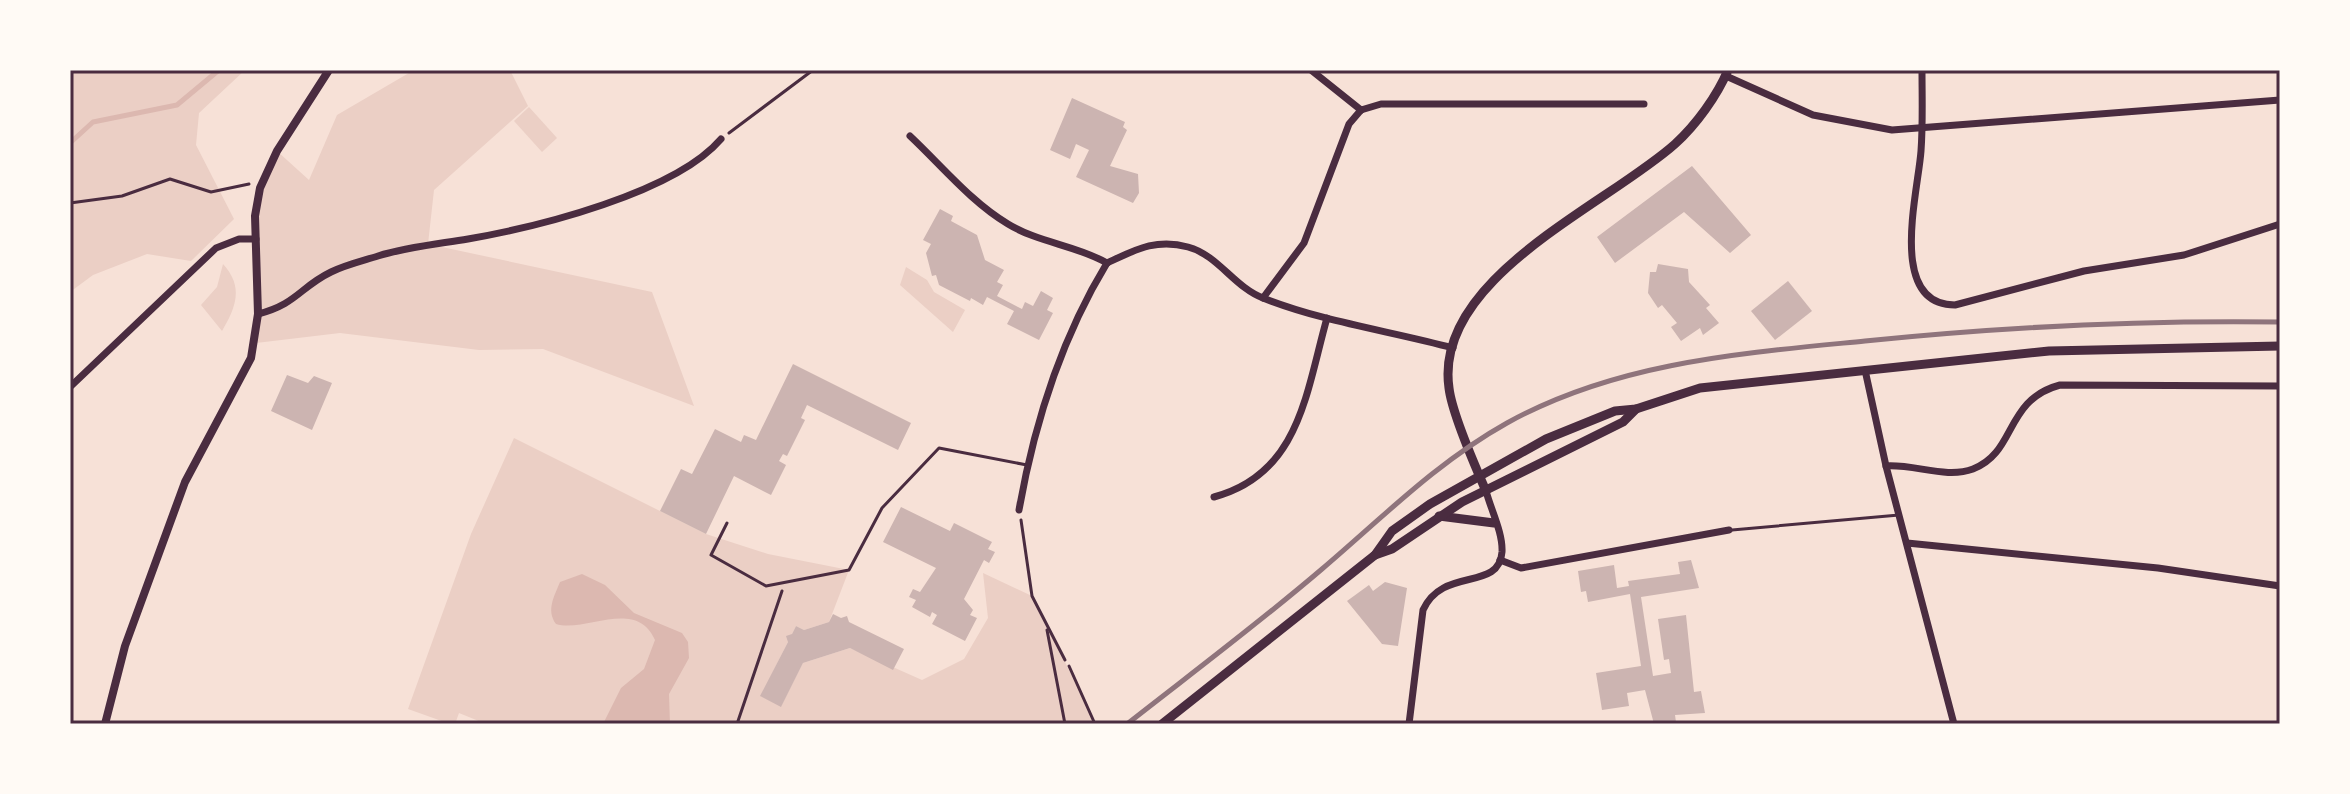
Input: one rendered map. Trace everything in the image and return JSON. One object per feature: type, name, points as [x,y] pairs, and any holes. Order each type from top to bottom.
[{"type":"main road","points":[[1486,491],[1448,386],[1453,348],[1472,305],[1495,278],[1676,143],[1727,73]]},
{"type":"main road","points":[[1162,724],[1375,555],[1392,531],[1479,475],[1615,411],[1636,409],[1700,388],[2063,350],[2280,346]]},
{"type":"main road","points":[[1375,555],[1392,549],[1439,516],[1623,422],[1636,409]]},
{"type":"main road","points":[[1439,516],[1494,523]]},
{"type":"street","points":[[105,724],[125,646],[185,482],[251,358],[258,314],[256,239],[260,188],[277,151],[329,70]]},
{"type":"street","points":[[1311,70],[1361,110]]},
{"type":"street","points":[[1922,70],[1922,129],[1910,246],[1924,293],[1940,305],[1955,305],[2084,271],[2184,255],[2280,224]]},
{"type":"street","points":[[1727,73],[1813,115],[1857,125],[1922,129],[2280,100]]},
{"type":"street","points":[[1263,298],[1304,243],[1349,124],[1361,110],[1381,104],[1644,104]]},
{"type":"street","points":[[910,136],[988,210],[1009,225],[1035,237],[1085,251],[1107,263]]},
{"type":"street","points":[[258,314],[284,307],[330,272],[380,255],[500,233],[618,199],[679,172],[710,152],[721,139]]},
{"type":"street","points":[[70,387],[216,248],[239,239],[256,239]]},
{"type":"street","points":[[1019,510],[1027,465],[1054,380],[1107,263],[1138,246],[1188,247],[1216,263],[1239,286],[1263,298],[1327,318],[1453,348]]},
{"type":"street","points":[[1214,497],[1247,484],[1270,467],[1288,444],[1299,418],[1327,318]]},
{"type":"street","points":[[1865,370],[1886,466],[1954,724]]},
{"type":"street","points":[[1886,466],[1951,473],[1976,468],[1992,458],[2027,402],[2060,385],[2280,386]]},
{"type":"street","points":[[1409,724],[1423,610],[1428,598],[1452,582],[1479,578],[1492,572],[1500,560],[1501,542],[1486,491]]},
{"type":"street","points":[[1500,560],[1521,568],[1729,530]]},
{"type":"street","points":[[1907,543],[2146,567],[2280,586]]},
{"type":"lane","points":[[727,523],[711,555],[766,586],[849,570],[882,508],[939,448],[1027,465]]},
{"type":"lane","points":[[1729,530],[1899,515]]},
{"type":"lane","points":[[1069,666],[1095,724]]},
{"type":"path","points":[[721,139],[813,70]]},
{"type":"path","points":[[70,203],[122,196],[170,179],[211,192],[246,183],[260,188]]},
{"type":"path","points":[[1019,510],[1032,596],[1069,666]]},
{"type":"path","points":[[737,724],[785,582]]},
{"type":"path","points":[[1046,625],[1065,724]]},
{"type":"shaded area","points":[[70,70],[245,70],[199,113],[196,145],[234,219],[191,261],[147,254],[93,275],[70,292]]},
{"type":"shaded area","points":[[414,70],[510,70],[528,106],[434,190],[428,244],[652,292],[694,406],[543,349],[479,350],[340,333],[256,343],[255,216],[260,188],[277,151],[309,180],[337,115]]},
{"type":"shaded area","points":[[529,107],[557,138],[542,152],[514,121]]},
{"type":"shaded area","points":[[223,264],[234,281],[236,297],[222,331],[201,305],[217,287]]},
{"type":"shaded area","points":[[906,267],[927,280],[934,292],[965,310],[953,332],[900,285]]},
{"type":"shaded area","points":[[514,438],[706,534],[768,554],[849,570],[829,622],[804,630],[796,626],[761,696],[781,706],[803,663],[850,648],[922,680],[964,659],[988,618],[983,573],[1032,596],[1096,724],[486,724],[459,713],[455,724],[450,724],[408,709],[471,534]]},
{"type":"shaded area","points":[[582,574],[605,585],[634,613],[682,633],[688,642],[689,658],[669,694],[670,724],[603,724],[621,688],[644,669],[655,640],[647,627],[623,618],[568,626],[556,624],[551,609],[560,582]]},
{"type":"building","points":[[1072,98],[1125,122],[1123,127],[1127,130],[1110,166],[1138,174],[1139,193],[1133,203],[1076,177],[1089,150],[1076,144],[1070,159],[1050,150]]},
{"type":"building","points":[[1692,166],[1751,235],[1730,253],[1684,212],[1615,263],[1597,237]]},
{"type":"building","points":[[940,209],[953,216],[951,221],[977,235],[985,260],[1004,270],[997,282],[1003,285],[997,296],[1022,309],[1025,302],[1033,306],[1041,291],[1053,298],[1047,310],[1053,313],[1039,340],[1007,324],[1014,311],[987,297],[983,305],[971,298],[970,301],[939,285],[936,275],[932,276],[926,253],[931,244],[923,240]]},
{"type":"building","points":[[1658,264],[1688,269],[1689,282],[1710,305],[1706,308],[1719,323],[1703,335],[1700,328],[1681,341],[1671,327],[1677,323],[1662,305],[1658,308],[1648,293],[1650,272],[1656,272]]},
{"type":"building","points":[[1788,281],[1812,311],[1775,340],[1751,311]]},
{"type":"building","points":[[793,364],[911,423],[898,450],[807,405],[801,418],[805,420],[787,456],[783,454],[779,461],[786,465],[771,495],[734,476],[706,534],[660,511],[681,469],[692,474],[715,429],[741,442],[744,435],[756,440]]},
{"type":"building","points":[[287,375],[308,383],[314,376],[332,383],[312,430],[271,411]]},
{"type":"building","points":[[901,507],[950,531],[954,523],[992,542],[988,549],[995,552],[989,563],[984,560],[964,599],[973,610],[970,615],[977,618],[965,641],[932,624],[937,615],[932,612],[930,617],[912,607],[916,600],[909,597],[913,589],[920,592],[936,568],[883,542]]},
{"type":"building","points":[[1691,560],[1699,588],[1641,597],[1653,676],[1671,673],[1669,659],[1664,660],[1658,619],[1686,615],[1694,692],[1701,691],[1705,713],[1675,715],[1676,722],[1654,724],[1645,690],[1627,693],[1629,706],[1602,710],[1596,673],[1641,666],[1630,594],[1588,602],[1586,591],[1581,592],[1578,571],[1614,565],[1617,588],[1629,586],[1628,581],[1680,574],[1678,562]]},
{"type":"building","points":[[1385,582],[1407,588],[1398,646],[1382,644],[1347,601],[1369,585],[1373,591]]},
{"type":"building","points":[[833,614],[841,618],[847,616],[849,622],[904,649],[893,670],[850,648],[803,663],[781,707],[760,696],[788,642],[786,636],[792,634],[796,626],[804,630],[829,622]]},
{"type":"waterway","points":[[70,143],[93,122],[177,105],[219,70]]},
{"type":"railway","points":[[1127,724],[1274,609],[1457,455],[1507,423],[1549,402],[1592,386],[1636,373],[1727,356],[1917,336],[2124,323],[2280,322]]}]
